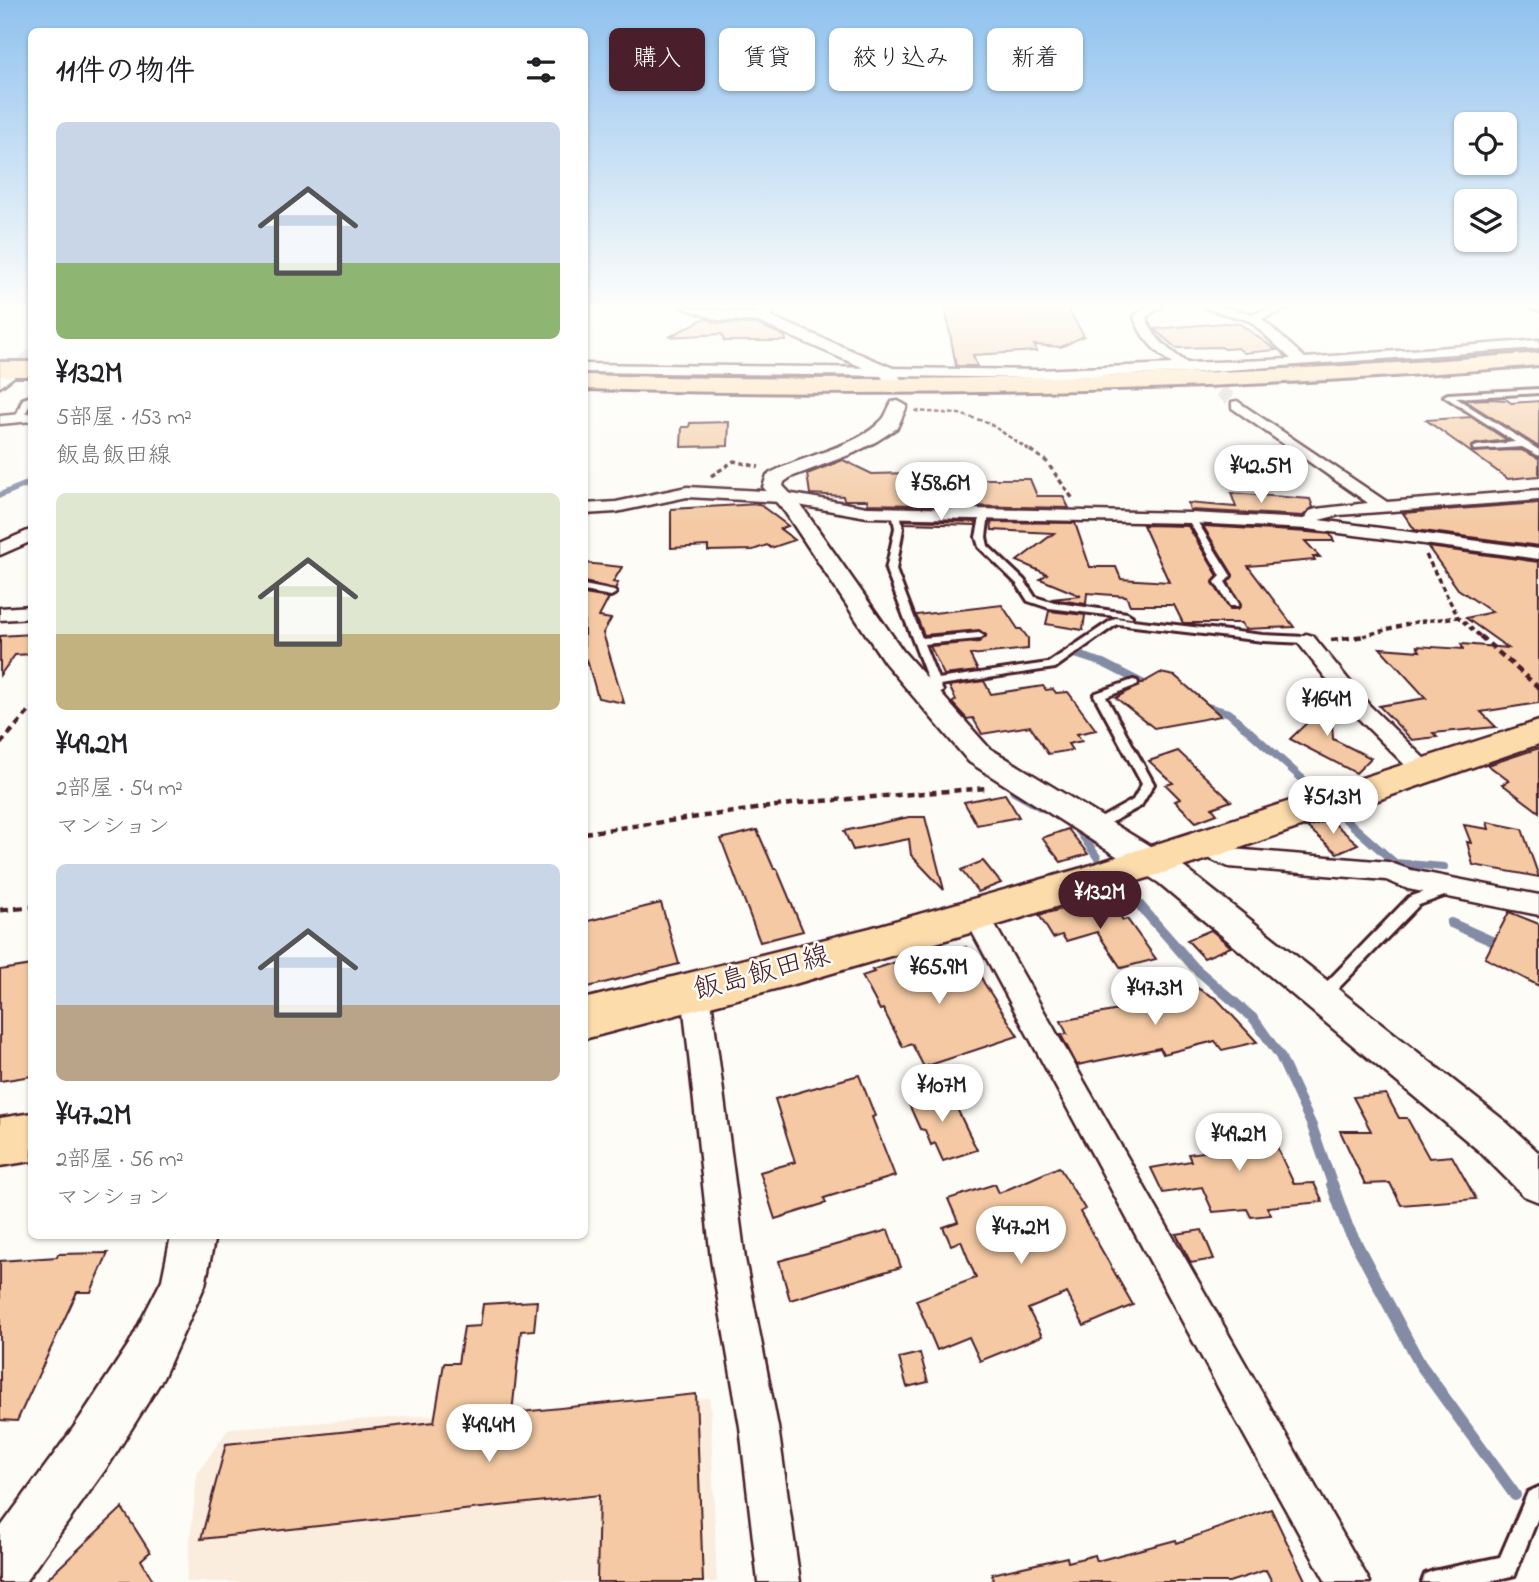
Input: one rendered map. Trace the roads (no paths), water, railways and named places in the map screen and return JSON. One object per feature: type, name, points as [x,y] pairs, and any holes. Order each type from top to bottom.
[{"type":"highway","points":[[588,382],[761,387],[1033,387],[1194,381]]},
{"type":"highway","points":[[588,391],[805,397],[1044,397],[1384,381]]},
{"type":"main road","name":"飯島飯田線","points":[[588,1018],[696,992],[976,915],[1201,846],[1539,732]]},
{"type":"main road","points":[[0,1142],[28,1138]]},
{"type":"street","points":[[743,381],[894,393],[986,381]]},
{"type":"street","points":[[875,381],[894,393]]},
{"type":"street","points":[[894,393],[890,424],[870,437],[774,479],[773,487],[793,508],[894,657],[949,724],[979,755],[1170,874],[1492,1136],[1539,1181]]},
{"type":"street","points":[[1237,405],[1381,505]]},
{"type":"street","points":[[0,420],[25,417]]},
{"type":"street","points":[[588,509],[616,507],[687,492],[781,497],[867,512],[1191,518],[1308,524],[1539,554]]},
{"type":"street","points":[[1308,524],[1316,514],[1381,505],[1539,495]]},
{"type":"street","points":[[0,550],[28,536]]},
{"type":"street","points":[[0,614],[28,612]]},
{"type":"street","points":[[1306,640],[1362,710],[1424,771]]},
{"type":"street","points":[[1201,846],[1229,858],[1388,871],[1408,879],[1539,905]]},
{"type":"street","points":[[976,915],[1349,1582]]},
{"type":"street","points":[[696,992],[728,1259],[759,1427],[779,1582]]},
{"type":"street","points":[[0,1572],[92,1445],[146,1361],[183,1285],[192,1239]]},
{"type":"lane","points":[[1539,391],[1448,396],[1539,454]]},
{"type":"lane","points":[[25,417],[28,399]]},
{"type":"lane","points":[[1477,448],[1524,444]]},
{"type":"lane","points":[[896,512],[899,528],[891,570],[949,724]]},
{"type":"lane","points":[[985,513],[981,537],[984,547],[1021,582],[1031,599],[1049,605],[1143,618]]},
{"type":"lane","points":[[1191,518],[1226,576],[1220,582],[1234,604]]},
{"type":"lane","points":[[588,589],[611,593]]},
{"type":"lane","points":[[934,683],[1051,666],[1115,621],[1263,638],[1306,640]]},
{"type":"lane","points":[[918,641],[979,636]]},
{"type":"lane","points":[[1094,827],[1137,803],[1148,784],[1100,695],[1133,683]]},
{"type":"lane","points":[[1323,996],[1414,901],[1452,888]]},
{"type":"lane","points":[[1433,1582],[1507,1567],[1535,1499],[1539,1498]]},
{"type":"waterway","points":[[0,495],[28,484]]},
{"type":"waterway","points":[[1075,654],[1103,663],[1152,688]]},
{"type":"waterway","points":[[1204,706],[1229,713],[1317,792]]},
{"type":"waterway","points":[[1014,792],[1042,808]]},
{"type":"waterway","points":[[1343,817],[1395,863],[1444,867]]},
{"type":"waterway","points":[[1077,828],[1097,857]]},
{"type":"waterway","points":[[1128,892],[1195,968],[1254,1019],[1280,1056],[1312,1126],[1333,1186]]},
{"type":"waterway","points":[[1451,923],[1503,946]]},
{"type":"waterway","points":[[1332,1184],[1347,1226],[1420,1364],[1515,1495]]},
{"type":"tunnel","points":[[1209,381],[1237,405]]}]
